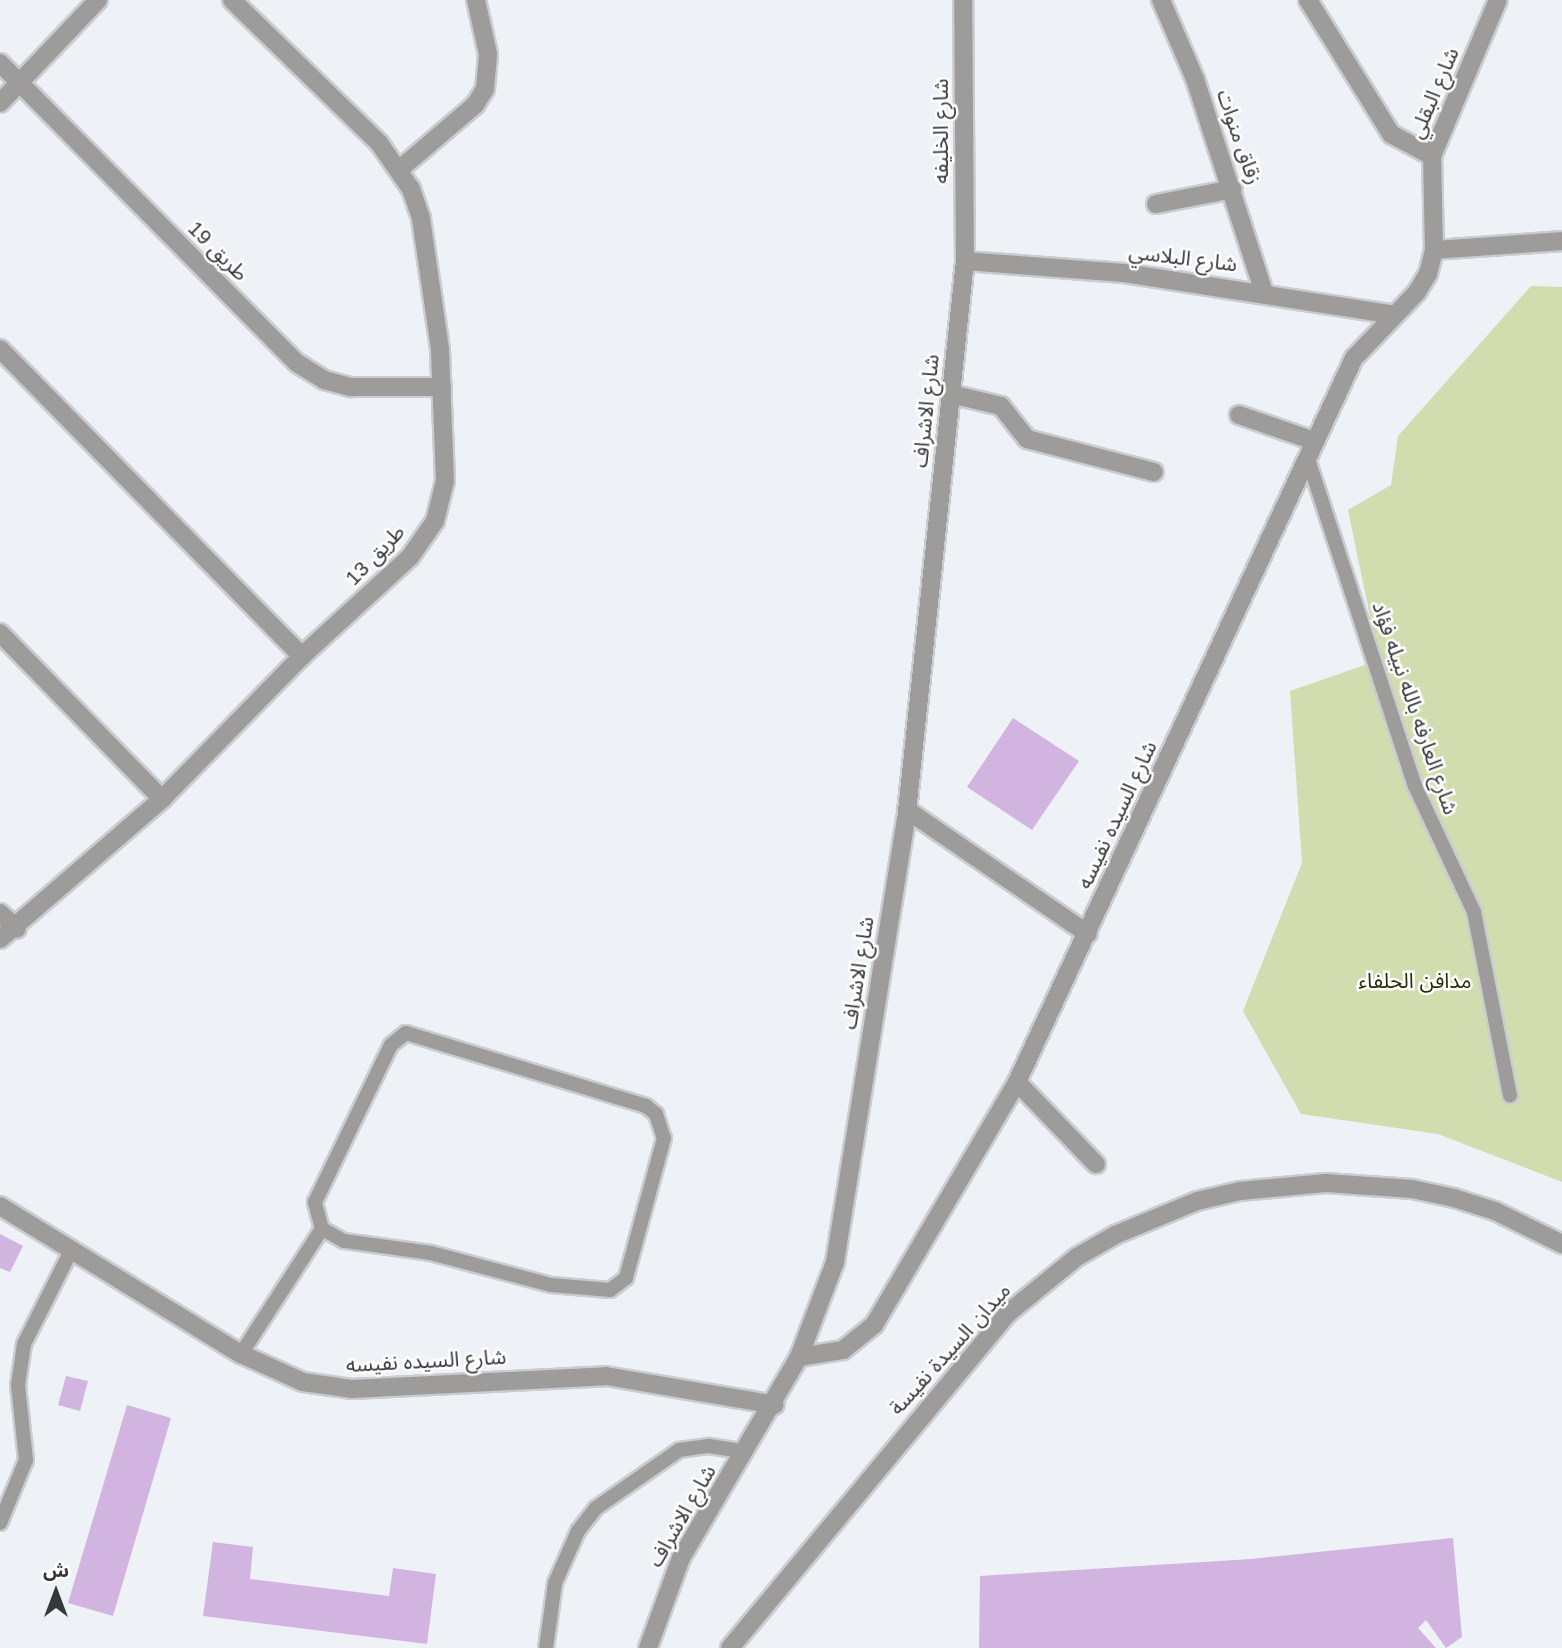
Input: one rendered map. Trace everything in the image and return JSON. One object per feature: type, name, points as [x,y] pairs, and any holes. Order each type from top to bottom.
[{"type":"street","points":[[0,103],[98,0]]},
{"type":"street","name":"طريق 13","points":[[0,939],[17,929],[162,800],[302,656],[411,557],[435,521],[445,481],[442,387],[421,218],[400,169],[379,143],[232,0]]},
{"type":"street","points":[[400,169],[475,104],[485,89],[488,54],[475,0]]},
{"type":"street","name":"شارع الخليفه","points":[[963,0],[965,261]]},
{"type":"street","name":"زقاق منوات","points":[[1161,0],[1233,189],[1264,292]]},
{"type":"street","points":[[1308,0],[1391,134],[1432,156]]},
{"type":"street","name":"شارع البقلي","points":[[1434,250],[1432,156],[1497,0]]},
{"type":"street","name":"طريق 19","points":[[0,63],[297,363],[324,380],[351,387],[442,387]]},
{"type":"street","points":[[1156,204],[1233,189]]},
{"type":"street","points":[[1434,250],[1562,241]]},
{"type":"street","name":"شارع السيده نفيسه","points":[[799,1357],[843,1350],[874,1325],[1017,1082],[1353,358],[1418,292],[1434,250]]},
{"type":"street","name":"شارع البلاسي","points":[[965,261],[1124,273],[1264,292],[1394,314]]},
{"type":"street","name":"شارع الاشراف","points":[[648,1648],[681,1558],[775,1405],[799,1357],[835,1262],[907,810],[965,261]]},
{"type":"street","points":[[0,349],[302,656]]},
{"type":"street","points":[[951,394],[1001,406],[1027,439],[1154,472]]},
{"type":"street","points":[[1239,415],[1311,449]]},
{"type":"street","points":[[0,633],[162,800]]},
{"type":"street","points":[[907,810],[1088,934]]},
{"type":"street","points":[[0,913],[17,929]]},
{"type":"street","points":[[1017,1082],[1096,1164]]},
{"type":"street","name":"ميدان السيدة نفيسة","points":[[730,1648],[1007,1314],[1077,1257],[1115,1235],[1218,1196],[1326,1183],[1412,1189],[1454,1198],[1504,1215],[1562,1244]]},
{"type":"street","name":"شارع السيده نفيسه","points":[[0,1206],[241,1354],[303,1382],[339,1388],[606,1376],[775,1405]]},
{"type":"lane","name":"شارع العارفه بالله نبيله فؤاد","points":[[1311,449],[1415,786],[1474,912],[1510,1096]]},
{"type":"lane","points":[[241,1354],[322,1229],[315,1202],[391,1045],[406,1033],[646,1106],[662,1125],[657,1178],[626,1278],[610,1290],[551,1285],[431,1253],[344,1241],[322,1229]]},
{"type":"lane","points":[[0,1523],[26,1460],[18,1385],[24,1344],[71,1251]]},
{"type":"lane","points":[[545,1648],[555,1583],[578,1531],[596,1508],[679,1450],[709,1446],[746,1452]]},
{"type":"green space","name":"مدافن الحلفاء","points":[[1531,286],[1562,287],[1562,1182],[1438,1134],[1301,1114],[1243,1011],[1302,863],[1290,691],[1379,660],[1348,510],[1391,485],[1398,436]]},
{"type":"building","points":[[1013,718],[1079,761],[1032,830],[967,787]]},
{"type":"building","points":[[0,1234],[23,1246],[10,1272],[0,1268]]},
{"type":"building","points":[[66,1376],[88,1381],[80,1411],[58,1405]]},
{"type":"building","points":[[127,1405],[171,1418],[113,1616],[68,1603]]},
{"type":"building","points":[[1453,1538],[1462,1637],[1446,1648],[1426,1620],[1418,1628],[1436,1648],[979,1648],[980,1576],[1251,1559]]},
{"type":"building","points":[[213,1542],[253,1547],[250,1579],[389,1596],[393,1568],[436,1574],[427,1644],[203,1616]]}]
